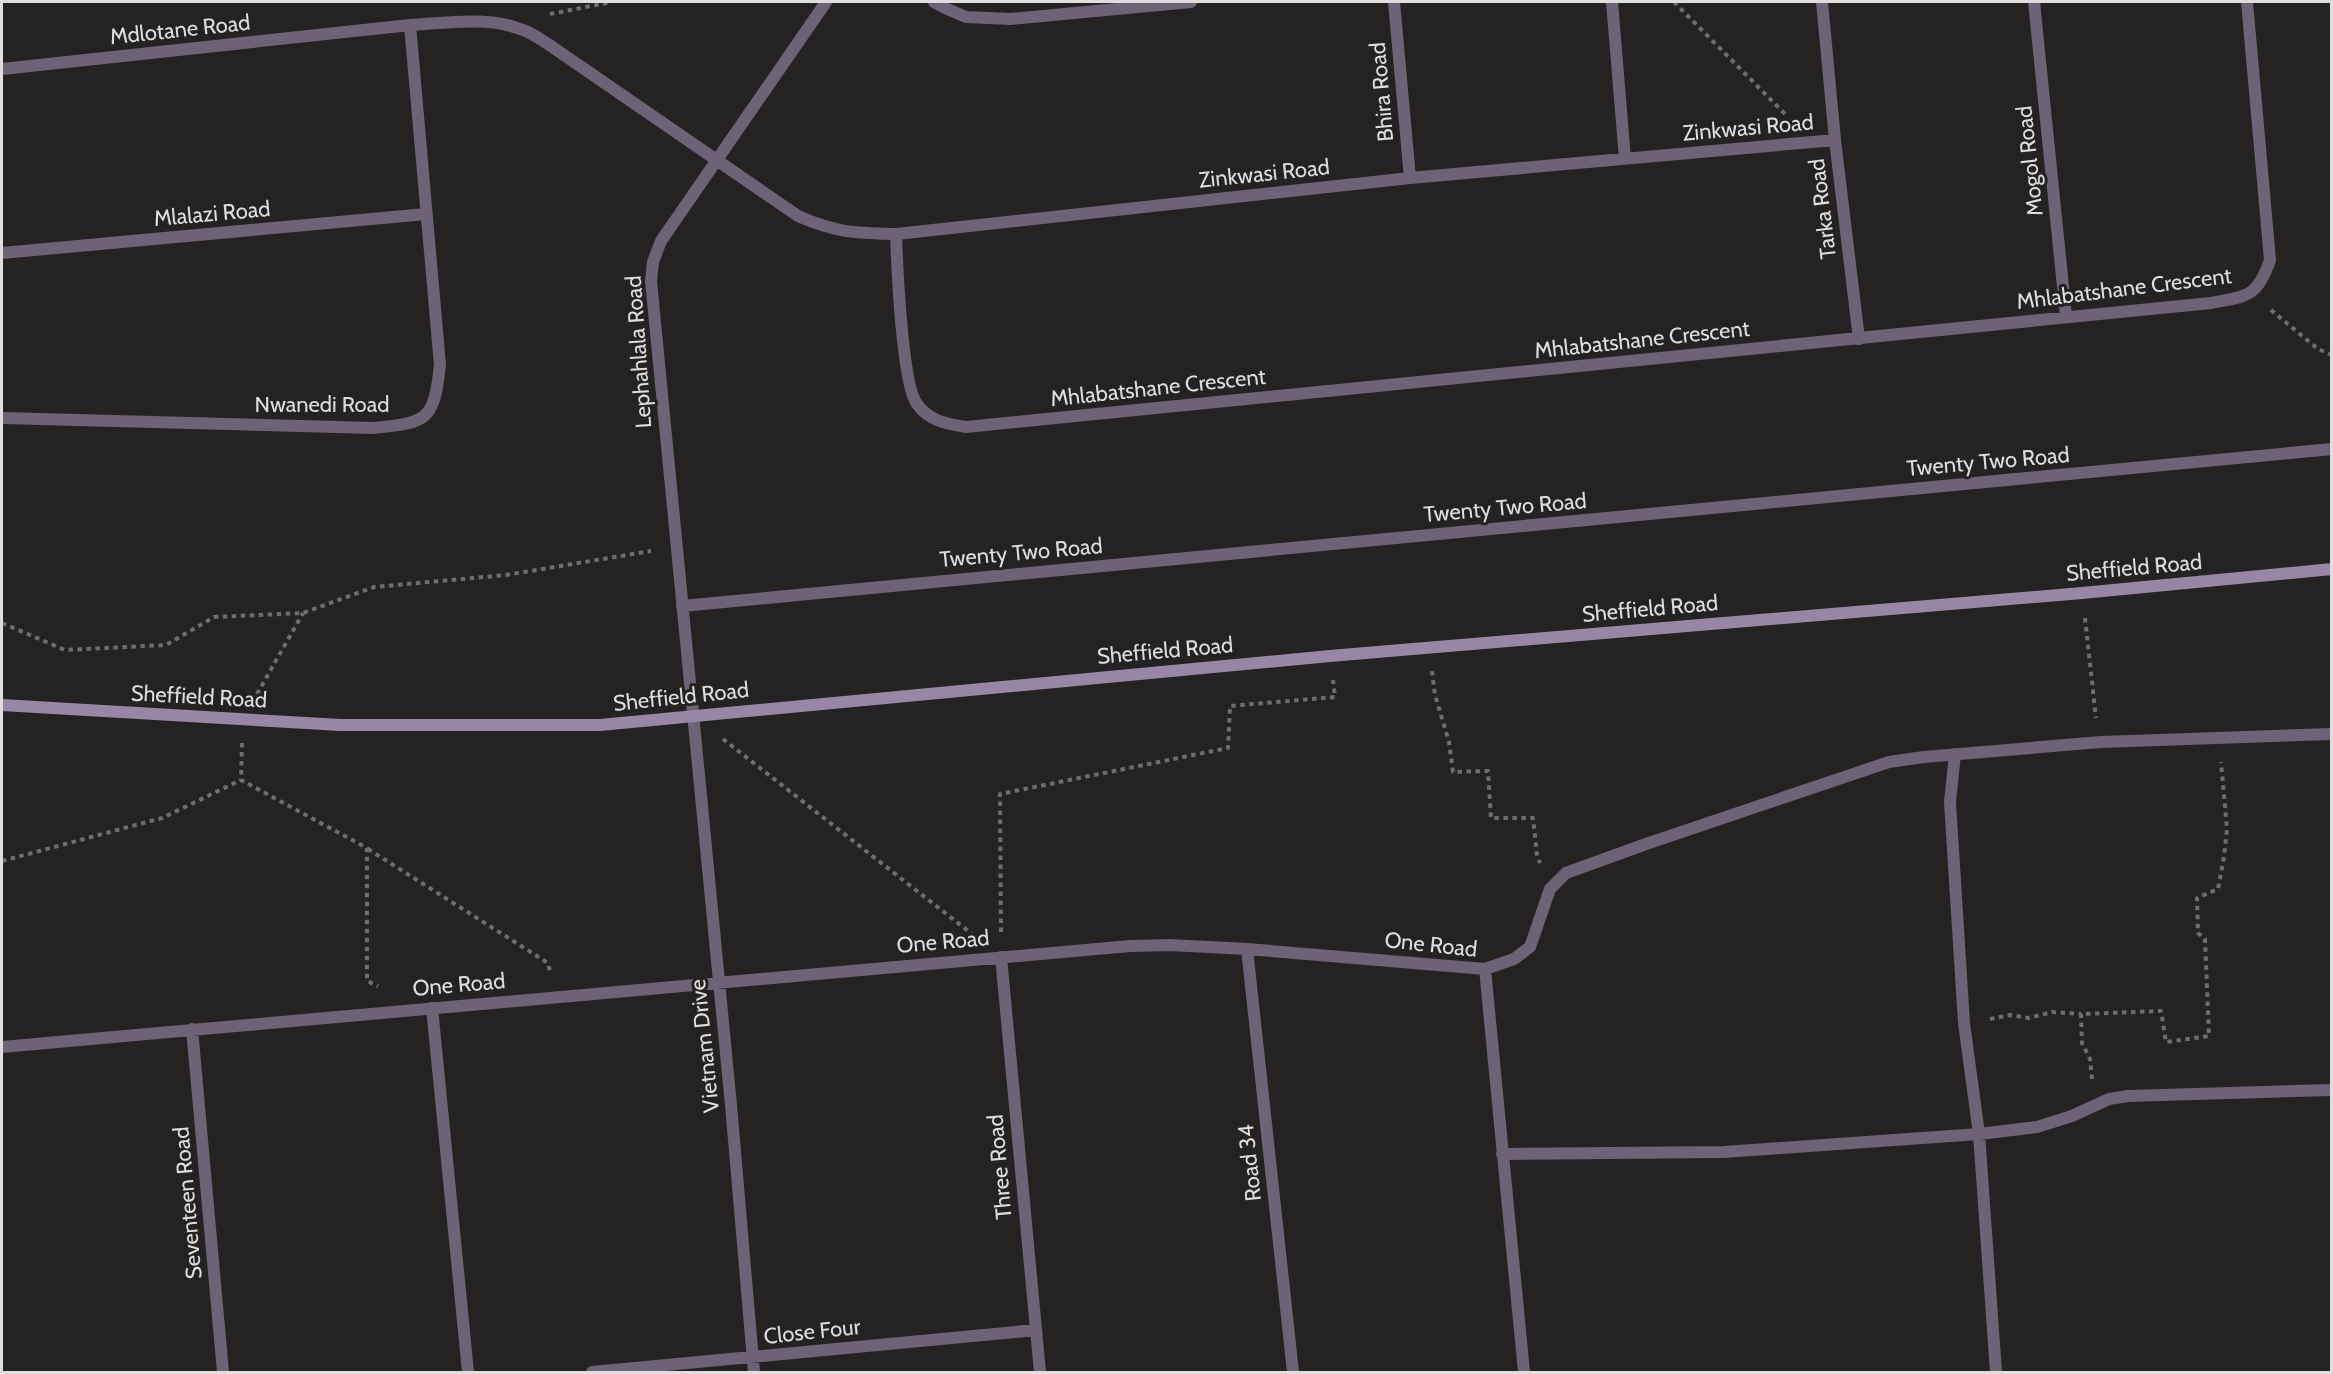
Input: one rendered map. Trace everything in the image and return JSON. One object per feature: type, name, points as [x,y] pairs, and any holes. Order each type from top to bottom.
[{"type":"street","name":"Lephahlala Road","points":[[693,716],[653,312],[651,281],[653,262],[661,241],[826,2]]},
{"type":"street","points":[[934,2],[966,17],[1011,19],[1191,2]]},
{"type":"street","name":"Bhira Road","points":[[1394,2],[1410,178]]},
{"type":"street","points":[[1612,2],[1625,159]]},
{"type":"street","name":"Tarka Road","points":[[1822,2],[1835,140],[1859,339]]},
{"type":"street","name":"Mogol Road","points":[[2034,2],[2066,316]]},
{"type":"street","name":"Mhlabatshane Crescent","points":[[896,234],[898,281],[910,387],[916,404],[928,415],[944,424],[966,427],[2211,303],[2237,298],[2255,291],[2270,260],[2247,2]]},
{"type":"street","name":"Mdlotane Road","points":[[2,69],[411,25],[471,22],[500,24],[524,30],[548,44],[717,162]]},
{"type":"street","name":"Nwanedi Road","points":[[2,418],[373,428],[405,425],[423,419],[433,405],[438,388],[440,365],[411,25]]},
{"type":"street","name":"Zinkwasi Road","points":[[717,162],[798,216],[823,227],[848,233],[896,234],[1410,178],[1835,140]]},
{"type":"street","name":"Mlalazi Road","points":[[2,254],[426,214]]},
{"type":"street","name":"Twenty Two Road","points":[[682,606],[2331,449]]},
{"type":"street","name":"Sheffield Road","points":[[2,705],[340,725],[511,727],[600,725],[1330,656],[2082,593],[2331,569]]},
{"type":"street","name":"Vietnam Drive","points":[[693,716],[754,1372]]},
{"type":"street","points":[[1485,969],[1514,959],[1530,947],[1550,889],[1566,873],[1889,762],[2101,742],[2331,734]]},
{"type":"street","points":[[1955,754],[1950,802],[1964,1023],[1979,1134],[1996,1372]]},
{"type":"street","name":"One Road","points":[[2,1047],[1130,946],[1170,945],[1247,949],[1485,969],[1524,1372]]},
{"type":"street","name":"Road 34","points":[[1247,949],[1293,1372]]},
{"type":"street","name":"Three Road","points":[[1001,957],[1040,1372]]},
{"type":"street","points":[[432,1008],[468,1372]]},
{"type":"street","name":"Seventeen Road","points":[[192,1029],[223,1372]]},
{"type":"street","points":[[1502,1154],[1724,1152],[1979,1134],[2037,1127],[2072,1116],[2109,1099],[2128,1096],[2331,1090]]},
{"type":"street","name":"Close Four","points":[[592,1372],[1036,1330]]},
{"type":"path","points":[[545,15],[612,2]]},
{"type":"path","points":[[1674,2],[1790,119],[1805,143]]},
{"type":"path","points":[[2255,291],[2276,316],[2318,349],[2331,355]]},
{"type":"path","points":[[2,623],[64,650],[166,645],[214,616],[303,613],[374,587],[506,575],[675,547]]},
{"type":"path","points":[[2082,593],[2092,697],[2101,742]]},
{"type":"path","points":[[241,780],[243,720],[303,613]]},
{"type":"path","points":[[1428,648],[1435,695],[1449,742],[1453,772],[1488,771],[1491,818],[1533,818],[1537,855],[1550,889]]},
{"type":"path","points":[[1001,957],[1000,794],[1228,748],[1230,706],[1335,697],[1330,656]]},
{"type":"path","points":[[693,716],[1001,957]]},
{"type":"path","points":[[1964,1023],[2010,1016],[2029,1018],[2052,1012],[2081,1014],[2162,1011],[2166,1041],[2209,1036],[2205,939],[2198,933],[2196,914],[2197,898],[2218,890],[2224,857],[2227,829],[2219,737]]},
{"type":"path","points":[[241,780],[367,848],[548,963],[556,996]]},
{"type":"path","points":[[2,861],[162,818],[241,780]]},
{"type":"path","points":[[367,848],[367,981],[389,990]]},
{"type":"path","points":[[2081,1014],[2082,1043],[2090,1059],[2094,1105]]}]
